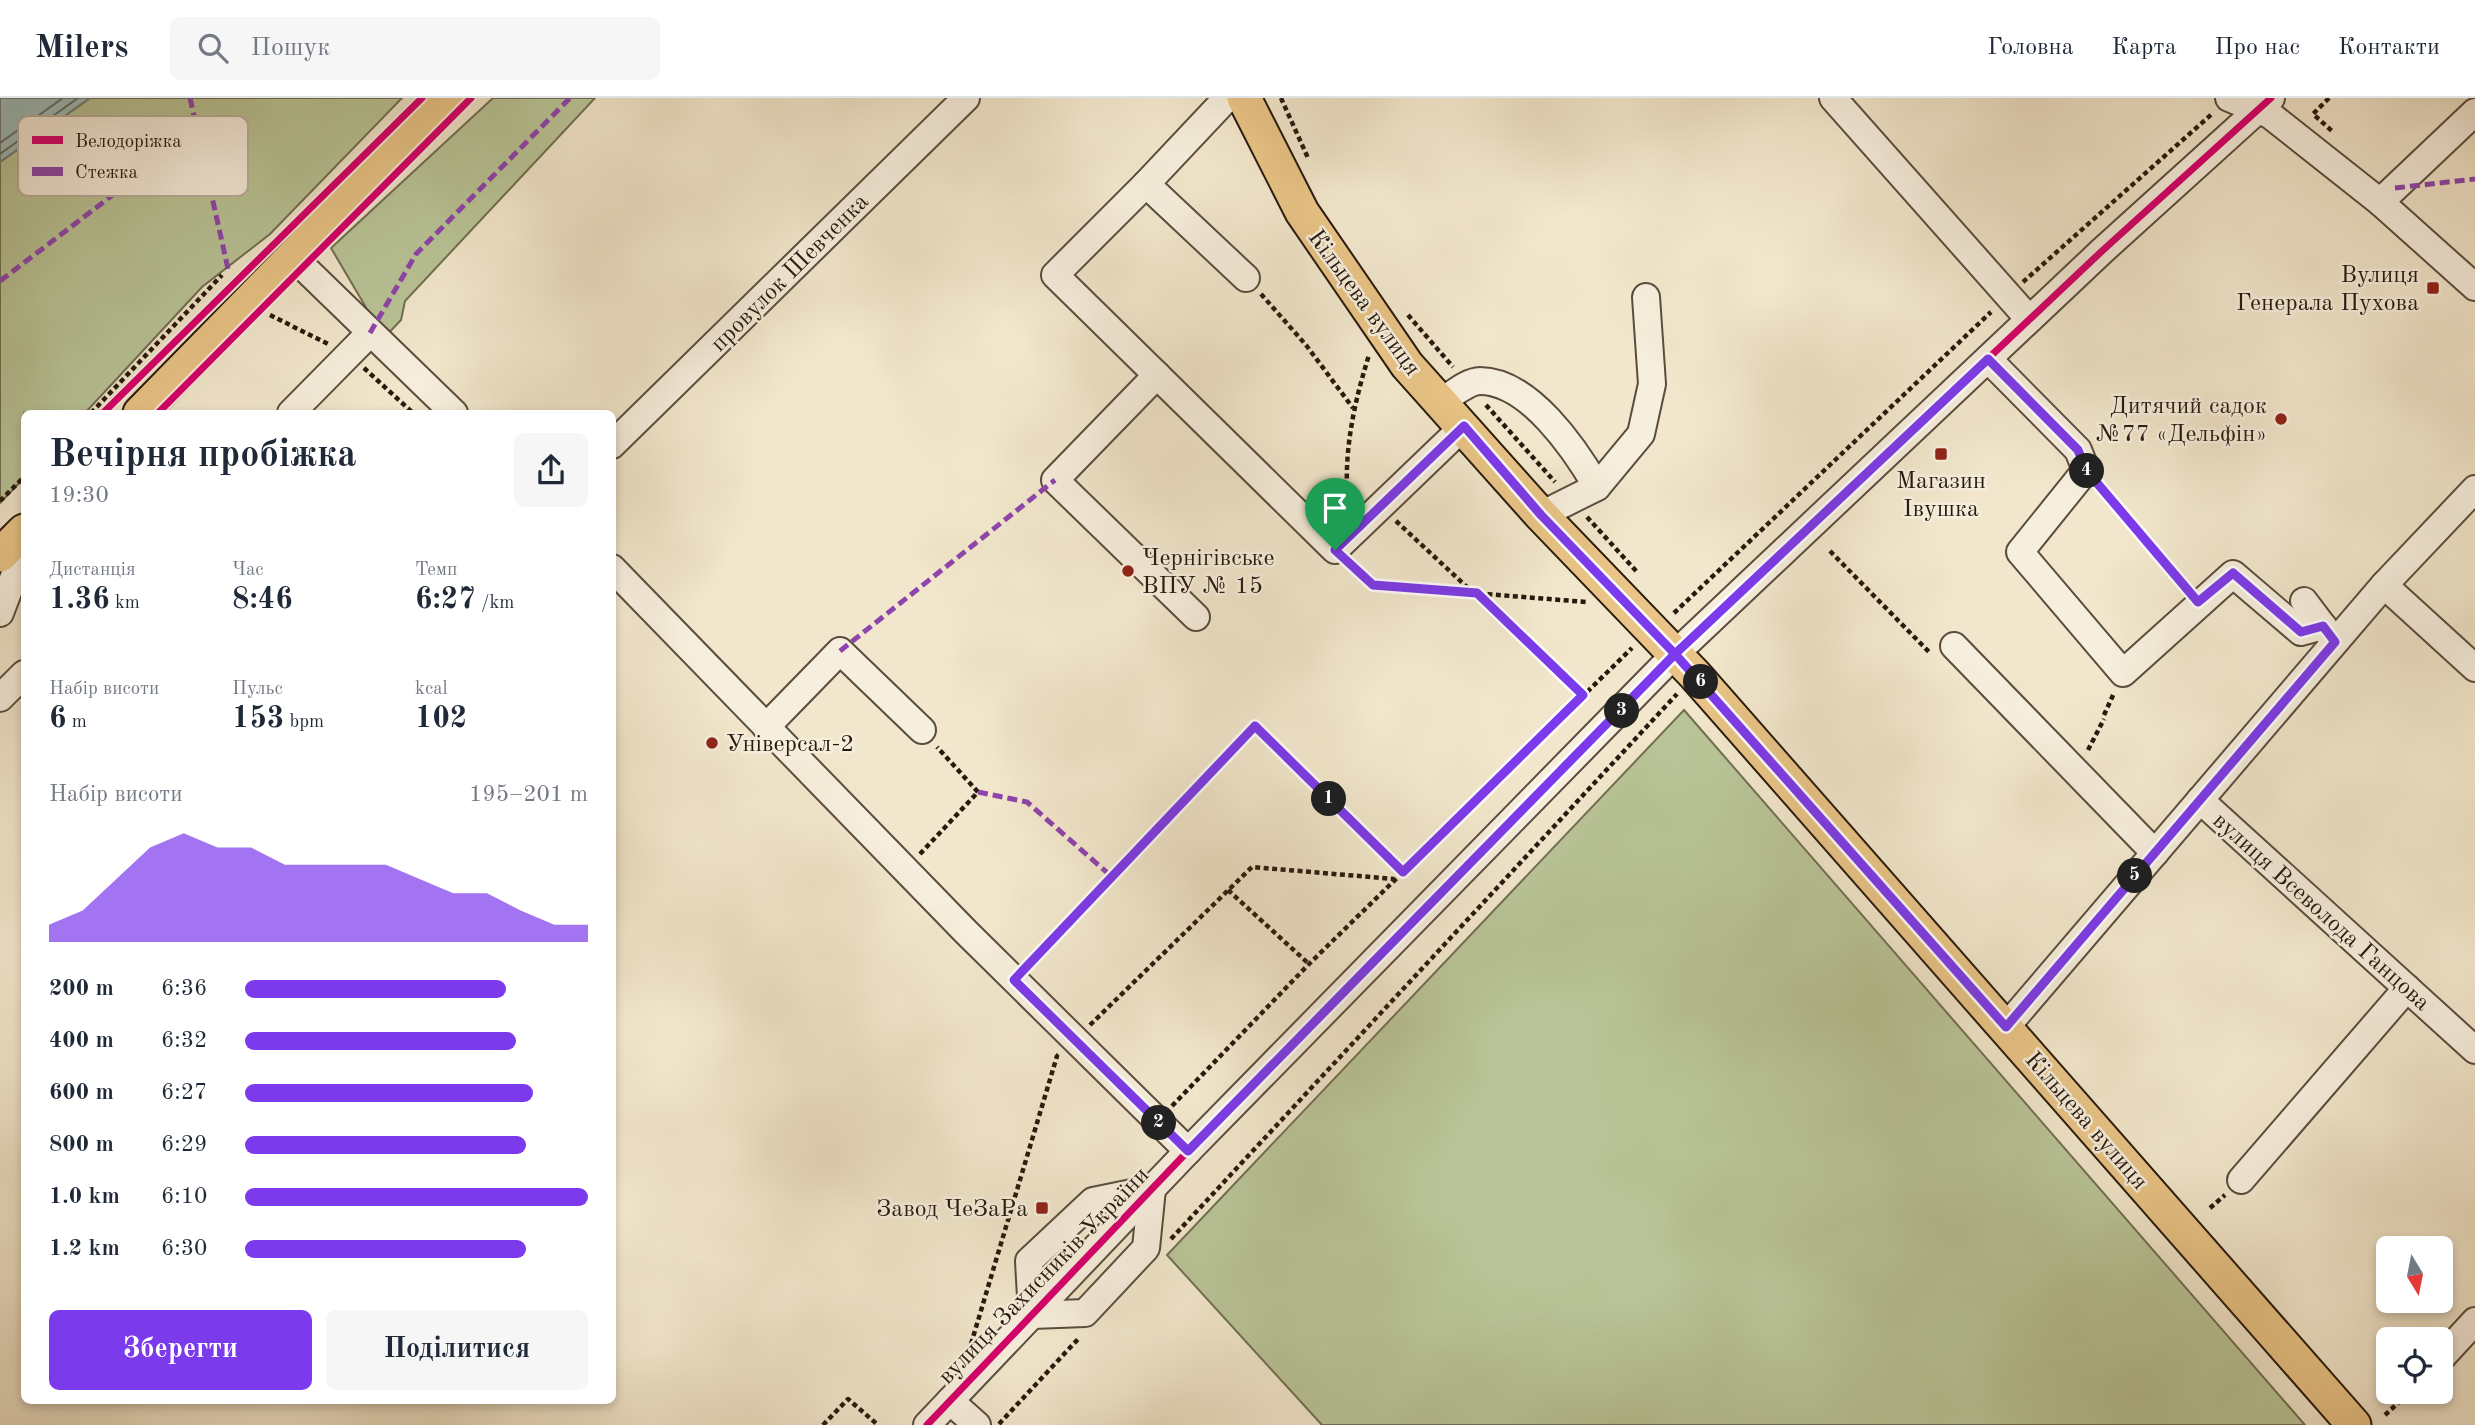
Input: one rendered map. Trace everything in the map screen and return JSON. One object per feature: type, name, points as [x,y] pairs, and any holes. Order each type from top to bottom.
[{"type":"main road","points":[[143,410],[448,98]]},
{"type":"main road","name":"Кільцева вулиця","points":[[1244,98],[1301,212],[1408,365],[1541,515],[1675,654],[2354,1425]]},
{"type":"main road","points":[[0,555],[21,534]]},
{"type":"street","name":"провулок Шевченка","points":[[616,441],[966,98]]},
{"type":"street","points":[[1227,98],[1055,275],[1335,550],[1464,426]]},
{"type":"street","points":[[1833,98],[2029,319]]},
{"type":"street","points":[[2229,98],[2264,104],[2270,115],[2380,202],[2475,287]]},
{"type":"street","name":"вулиця Захисників України","points":[[927,1425],[1188,1151],[1675,654],[2029,319],[2264,104]]},
{"type":"street","points":[[2380,202],[2475,112]]},
{"type":"street","points":[[1146,184],[1246,278]]},
{"type":"street","points":[[292,256],[451,410]]},
{"type":"street","points":[[1541,515],[1597,487],[1641,434],[1652,384],[1646,297]]},
{"type":"street","points":[[294,410],[370,334]]},
{"type":"street","points":[[1988,359],[2078,450],[2086,470],[2020,552],[2123,673],[2233,573],[2301,632],[2329,634]]},
{"type":"street","points":[[1157,376],[1055,481],[1196,617]]},
{"type":"street","points":[[1442,401],[1477,381],[1503,384],[1546,417],[1578,454],[1597,487]]},
{"type":"street","points":[[2006,1027],[2200,800],[2329,634],[2384,585],[2475,489]]},
{"type":"street","points":[[0,613],[21,558]]},
{"type":"street","points":[[616,572],[1014,980],[1066,1048],[1157,1121],[1188,1151]]},
{"type":"street","points":[[2384,585],[2475,668]]},
{"type":"street","points":[[2304,601],[2329,634]]},
{"type":"street","points":[[1954,646],[2155,853]]},
{"type":"street","points":[[766,727],[840,652],[922,730]]},
{"type":"street","points":[[0,698],[21,677]]},
{"type":"street","name":"вулиця Всеволода Ганцова","points":[[2200,800],[2475,1050]]},
{"type":"street","points":[[2241,1180],[2407,988]]},
{"type":"street","points":[[1152,1189],[1146,1248],[1085,1313],[1032,1315],[1029,1261],[1093,1201],[1152,1189]]},
{"type":"street","points":[[2453,1345],[2475,1321]]},
{"type":"street","points":[[950,1401],[977,1425]]},
{"type":"path","points":[[2313,114],[2329,98]]},
{"type":"path","points":[[94,410],[222,275]]},
{"type":"path","points":[[1246,278],[1306,345],[1353,408]]},
{"type":"path","points":[[1347,488],[1353,408],[1372,348]]},
{"type":"path","points":[[106,410],[142,373]]},
{"type":"path","points":[[2086,470],[2198,602]]},
{"type":"path","points":[[0,501],[21,480]]},
{"type":"path","points":[[1675,614],[1809,481]]},
{"type":"path","points":[[1379,506],[1477,593],[1583,695]]},
{"type":"path","points":[[1335,550],[1373,585],[1594,602]]},
{"type":"path","points":[[1830,551],[1936,659],[1954,646]]},
{"type":"path","points":[[1157,1121],[1395,879],[1633,647]]},
{"type":"path","points":[[1168,1242],[1678,694]]},
{"type":"path","points":[[2076,772],[2104,719]]},
{"type":"path","points":[[1014,980],[1255,726],[1403,872]]},
{"type":"path","points":[[906,870],[978,792],[922,730]]},
{"type":"path","points":[[968,1355],[1066,1048],[1252,867],[1395,879]]},
{"type":"path","points":[[1228,890],[1310,964]]},
{"type":"path","points":[[998,1425],[1083,1334]]},
{"type":"path","points":[[823,1425],[848,1399],[878,1425]]},
{"type":"path","points":[[2385,1415],[2397,1404]]},
{"type":"green space","points":[[90,98],[402,98],[270,234],[202,287],[88,410],[21,410],[21,481],[0,503],[0,162],[18,149],[18,196],[248,196],[248,116],[65,116]]},
{"type":"green space","points":[[493,98],[595,98],[405,301],[401,320],[384,338],[331,248]]},
{"type":"green space","points":[[1684,710],[2305,1425],[1322,1425],[1167,1255]]},
{"type":"water","points":[[0,98],[90,98],[65,116],[18,116],[18,149],[0,162]]},
{"type":"marked path","points":[[190,98],[194,116]]},
{"type":"marked path","points":[[370,333],[416,254],[570,98]]},
{"type":"marked path","points":[[2395,188],[2475,179]]},
{"type":"marked path","points":[[0,281],[111,196]]},
{"type":"marked path","points":[[212,196],[228,269]]},
{"type":"marked path","points":[[840,651],[1055,480]]},
{"type":"marked path","points":[[978,792],[1027,802],[1111,876]]},
{"type":"cycle path","points":[[106,410],[422,98]]},
{"type":"cycle path","points":[[161,410],[471,98]]},
{"type":"cycle path","points":[[927,1425],[1188,1151],[1675,654],[2102,251],[2271,98]]},
{"type":"place","name":"Вулиця Генерала Пухова","points":[[2433,288]]},
{"type":"place","name":"Дитячий садок №77 «Дельфін»","points":[[2281,419]]},
{"type":"place","name":"Магазин Івушка","points":[[1941,454]]},
{"type":"place","name":"Чернігівське ВПУ № 15","points":[[1128,571]]},
{"type":"place","name":"Універсал-2","points":[[712,743]]},
{"type":"place","name":"Завод ЧеЗаРа","points":[[1042,1208]]},
{"type":"route","points":[[1335,550],[1373,585],[1477,593],[1583,695],[1403,872],[1255,726],[1014,980],[1188,1151],[1659,674],[1675,654],[1988,359],[2078,450],[2086,470],[2198,602],[2233,573],[2301,632],[2323,626],[2335,642],[2006,1027],[1675,654],[1541,515],[1464,426],[1335,550]]}]
